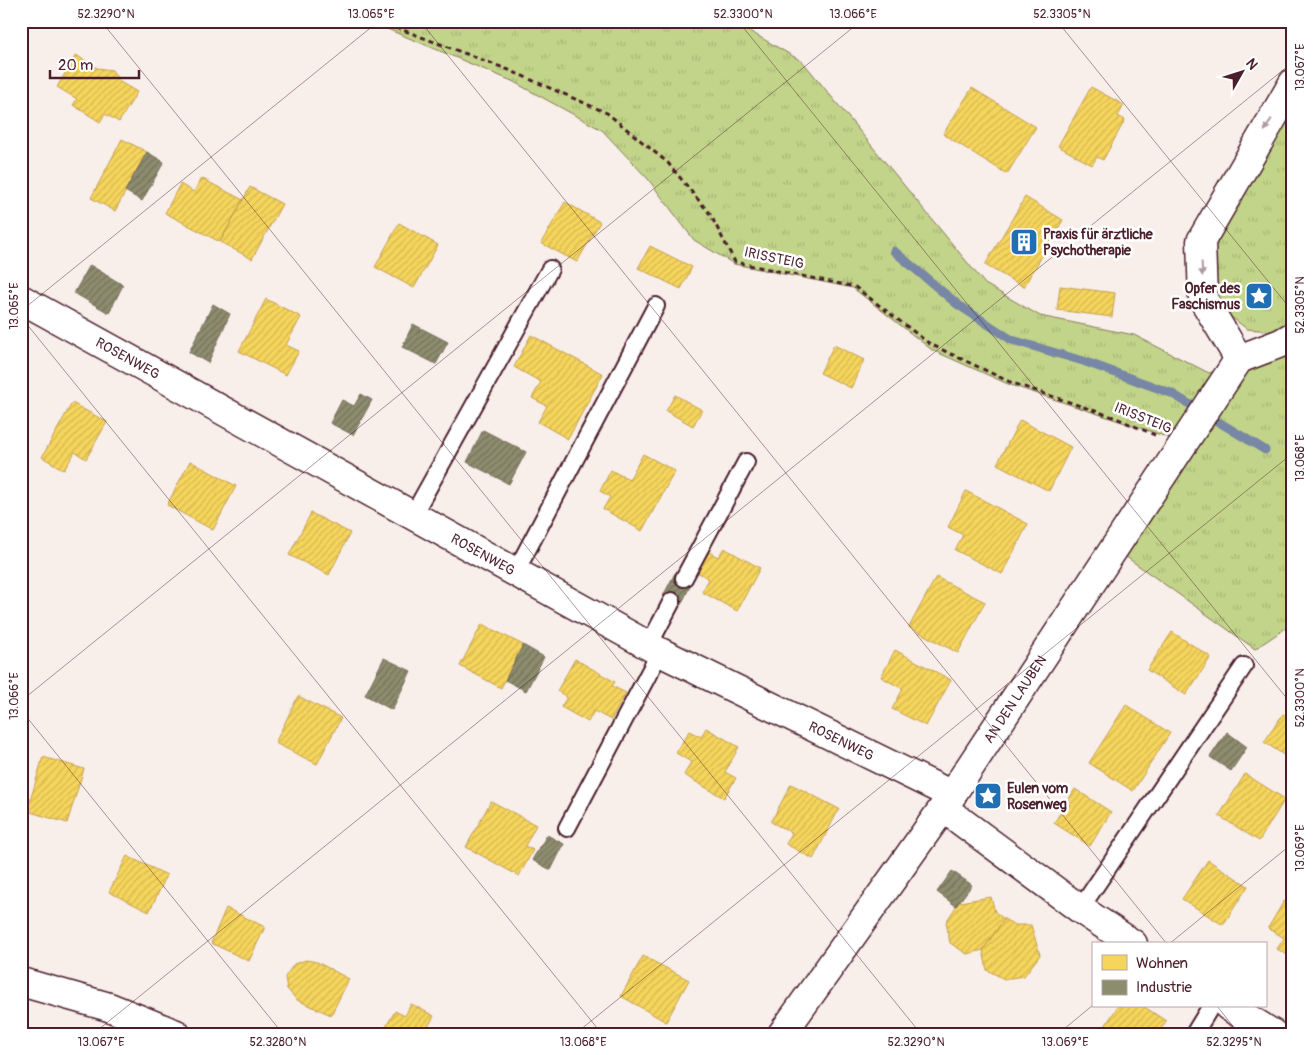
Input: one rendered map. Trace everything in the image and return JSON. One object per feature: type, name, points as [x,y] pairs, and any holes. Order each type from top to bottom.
[{"type":"street","points":[[1293,83],[1201,240],[1204,299],[1239,359],[1281,344],[1293,336]]},
{"type":"street","name":"ROSENWEG","points":[[21,299],[654,649],[948,802],[1080,909],[1130,942]]},
{"type":"street","name":"AN DEN LAUBEN","points":[[782,1034],[948,802],[1239,359]]},
{"type":"street","points":[[21,982],[109,1007],[176,1034]]},
{"type":"street","points":[[1231,1008],[1273,1034]]},
{"type":"lane","points":[[413,515],[550,269]]},
{"type":"lane","points":[[515,573],[656,306]]},
{"type":"lane","points":[[684,578],[746,462]]},
{"type":"lane","points":[[567,828],[654,649],[672,601]]},
{"type":"lane","points":[[1080,909],[1244,666]]},
{"type":"lane","points":[[1194,1034],[1210,1008]]},
{"type":"path","name":"IRISSTEIG","points":[[379,21],[509,70],[607,113],[668,163],[710,214],[735,262],[855,287],[930,344],[1010,382],[1116,418],[1183,446]]},
{"type":"green space","points":[[368,21],[732,21],[803,62],[985,284],[1040,316],[1134,335],[1209,373],[1293,345],[1293,623],[1255,649],[1118,551],[1194,446],[1008,384],[932,350],[853,288],[734,264],[694,240],[648,179],[602,130],[512,81]]},
{"type":"green space","points":[[1293,83],[1293,326],[1284,332],[1247,329],[1222,310],[1201,241]]},
{"type":"building: Wohnen","points":[[76,55],[97,68],[112,70],[120,82],[137,92],[119,122],[105,114],[100,122],[73,105],[77,99],[57,87]]},
{"type":"building: Wohnen","points":[[1091,87],[1124,105],[1118,116],[1125,120],[1103,160],[1097,157],[1092,165],[1058,146]]},
{"type":"building: Wohnen","points":[[972,88],[1036,127],[1007,174],[943,134]]},
{"type":"building: Wohnen","points":[[122,139],[147,152],[115,211],[91,198]]},
{"type":"building: Wohnen","points":[[201,178],[243,200],[220,242],[165,213],[180,184],[194,192]]},
{"type":"building: Wohnen","points":[[250,187],[282,204],[252,259],[220,242]]},
{"type":"building: Wohnen","name":"Praxis für ärztliche Psychotherapie","points":[[1025,197],[1063,220],[1024,287],[985,265]]},
{"type":"building: Wohnen","points":[[565,202],[600,222],[577,262],[541,243]]},
{"type":"building: Wohnen","points":[[399,223],[438,245],[414,288],[375,267]]},
{"type":"building: Wohnen","points":[[650,246],[692,267],[681,289],[638,268]]},
{"type":"building: Wohnen","points":[[1060,286],[1115,293],[1112,317],[1057,310]]},
{"type":"building: Wohnen","points":[[266,299],[301,317],[286,345],[299,351],[286,375],[239,351]]},
{"type":"building: Wohnen","points":[[531,335],[603,374],[568,439],[538,422],[547,406],[532,398],[541,382],[514,367]]},
{"type":"building: Wohnen","points":[[834,345],[864,360],[851,388],[820,373]]},
{"type":"building: Wohnen","points":[[675,395],[702,410],[693,426],[666,411]]},
{"type":"building: Wohnen","points":[[72,403],[107,422],[86,459],[75,452],[64,470],[42,457]]},
{"type":"building: Wohnen","points":[[1020,420],[1071,447],[1049,491],[997,464]]},
{"type":"building: Wohnen","points":[[643,454],[675,471],[642,531],[603,509],[610,497],[600,491],[611,470],[629,480]]},
{"type":"building: Wohnen","points":[[190,461],[236,486],[213,530],[167,505]]},
{"type":"building: Wohnen","points":[[966,491],[1028,524],[1002,574],[955,550],[963,535],[948,527]]},
{"type":"building: Wohnen","points":[[311,513],[350,533],[329,575],[289,555]]},
{"type":"building: Wohnen","points":[[724,548],[760,568],[737,611],[702,592],[709,579],[697,572],[709,552],[718,557]]},
{"type":"building: Wohnen","points":[[936,577],[985,602],[958,653],[909,627]]},
{"type":"building: Wohnen","points":[[482,624],[523,645],[501,688],[460,666]]},
{"type":"building: Wohnen","points":[[1172,632],[1211,657],[1186,695],[1147,670]]},
{"type":"building: Wohnen","points":[[895,650],[951,680],[926,726],[892,709],[903,689],[881,677]]},
{"type":"building: Wohnen","points":[[575,659],[615,682],[612,686],[626,693],[611,720],[594,711],[588,722],[561,707],[567,697],[557,691]]},
{"type":"building: Wohnen","points":[[298,696],[341,718],[317,764],[275,743]]},
{"type":"building: Wohnen","points":[[1126,705],[1170,733],[1133,791],[1089,763]]},
{"type":"building: Wohnen","points":[[1283,714],[1291,719],[1293,717],[1293,761],[1264,742]]},
{"type":"building: Wohnen","points":[[706,728],[739,747],[725,772],[736,778],[724,798],[684,775],[691,762],[676,753],[689,731],[701,737]]},
{"type":"building: Wohnen","points":[[43,757],[84,769],[67,823],[27,811]]},
{"type":"building: Wohnen","points":[[1245,774],[1285,799],[1259,841],[1219,816]]},
{"type":"building: Wohnen","points":[[791,784],[839,809],[813,859],[786,844],[792,833],[771,822]]},
{"type":"building: Wohnen","points":[[1075,789],[1111,812],[1090,846],[1054,823]]},
{"type":"building: Wohnen","points":[[491,801],[536,825],[525,846],[533,850],[519,876],[466,847]]},
{"type":"building: Wohnen","points":[[127,856],[167,875],[149,912],[109,892]]},
{"type":"building: Wohnen","points":[[1208,860],[1248,886],[1223,925],[1182,899]]},
{"type":"building: Wohnen","points":[[991,897],[995,912],[1004,919],[983,950],[967,954],[950,943],[946,922],[959,902]]},
{"type":"building: Wohnen","points":[[1284,901],[1293,907],[1293,958],[1277,949],[1284,938],[1268,928]]},
{"type":"building: Wohnen","points":[[226,908],[265,927],[249,961],[211,943]]},
{"type":"building: Wohnen","points":[[1004,919],[1015,925],[1031,925],[1040,955],[1024,976],[1004,979],[987,970],[983,950]]},
{"type":"building: Wohnen","points":[[643,956],[689,980],[666,1022],[621,996]]},
{"type":"building: Wohnen","points":[[306,960],[317,962],[349,979],[331,1015],[297,1000],[287,989],[285,977],[294,964]]},
{"type":"building: Wohnen","points":[[411,1004],[434,1016],[424,1034],[382,1034],[395,1011],[405,1016]]},
{"type":"building: Wohnen","points":[[1117,1008],[1146,1008],[1166,1021],[1158,1034],[1100,1034]]},
{"type":"building: Industrie","points":[[147,152],[164,162],[142,201],[125,191]]},
{"type":"building: Industrie","points":[[90,265],[123,285],[109,313],[74,293]]},
{"type":"building: Industrie","points":[[213,304],[230,314],[208,363],[189,352]]},
{"type":"building: Industrie","points":[[413,324],[448,342],[436,364],[402,347]]},
{"type":"building: Industrie","points":[[361,394],[372,400],[353,435],[330,423],[342,400],[354,406]]},
{"type":"building: Industrie","points":[[483,430],[526,452],[509,484],[467,462]]},
{"type":"building: Industrie","points":[[675,573],[692,582],[681,605],[663,596]]},
{"type":"building: Industrie","points":[[523,645],[544,657],[526,691],[505,680]]},
{"type":"building: Industrie","points":[[384,658],[411,671],[392,710],[365,695]]},
{"type":"building: Industrie","points":[[1227,732],[1247,747],[1231,771],[1210,757]]},
{"type":"building: Industrie","points":[[547,835],[564,844],[551,870],[532,860]]},
{"type":"building: Industrie","points":[[952,871],[972,885],[956,906],[937,892]]},
{"type":"waterway","points":[[894,251],[957,304],[1012,340],[1083,361],[1171,393],[1265,450]]},
{"type":"place","name":"Praxis für ärztliche Psychotherapie","points":[[1024,242]]},
{"type":"place","name":"Opfer des Faschismus","points":[[1259,296]]},
{"type":"place","name":"Eulen vom Rosenweg","points":[[988,796]]}]
